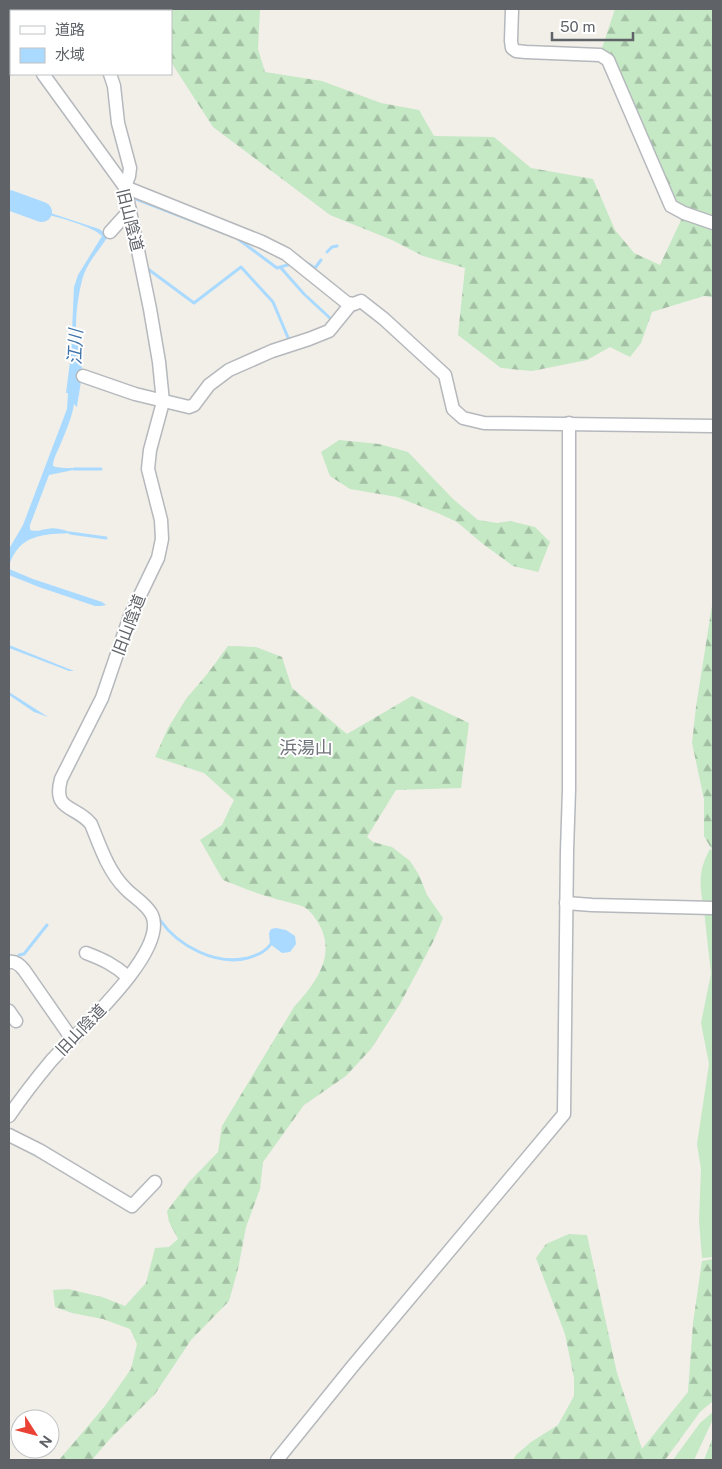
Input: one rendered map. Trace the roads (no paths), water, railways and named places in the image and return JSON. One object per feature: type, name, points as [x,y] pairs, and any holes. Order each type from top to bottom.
[{"type":"street","points":[[512,9],[511,40],[512,48],[516,51],[600,55],[608,60],[671,206],[684,214],[713,222]]},
{"type":"street","name":"旧山陰道","points":[[9,1116],[30,1087],[72,1039],[103,1008],[128,977],[145,952],[154,927],[152,915],[145,905],[124,887],[109,865],[86,818],[63,803],[59,796],[59,788],[102,698],[130,616],[158,558],[162,539],[161,520],[148,469],[150,450],[163,402],[159,362],[125,187],[44,75]]},
{"type":"street","points":[[110,75],[114,86],[118,122],[130,168],[125,187],[262,242],[286,254],[347,303],[351,304]]},
{"type":"street","points":[[110,232],[130,210]]},
{"type":"street","points":[[84,376],[135,394],[163,402],[172,402],[189,408],[194,405],[209,385],[230,370],[272,351],[329,331],[351,304],[361,301],[384,319],[445,375],[453,409],[463,418],[484,423],[713,426]]},
{"type":"street","points":[[282,1458],[352,1367],[564,1114],[569,790],[569,423]]},
{"type":"street","points":[[566,903],[713,908]]},
{"type":"street","points":[[86,953],[104,959],[128,977]]},
{"type":"street","points":[[9,962],[12,961],[18,964],[24,970],[72,1039]]},
{"type":"street","points":[[9,1135],[38,1150],[132,1206],[155,1182]]},
{"type":"water","points":[[17,202],[99,229],[108,235],[89,265],[82,281],[76,317],[76,335],[81,355],[81,382],[77,407],[74,404],[69,424],[53,463],[53,466],[56,467],[78,469],[49,475],[30,525],[30,530],[32,531],[54,528],[73,533],[42,535],[26,542],[13,555],[9,566],[9,549],[23,525],[67,409],[68,393],[66,393],[71,354],[74,287],[78,275],[102,236],[84,226],[15,204]]},
{"type":"water","points":[[9,569],[106,605],[95,606],[39,587],[9,575]]},
{"type":"water","points":[[9,645],[74,671],[69,671],[9,648]]},
{"type":"water","points":[[9,692],[48,717],[34,712],[9,695]]},
{"type":"water","points":[[271,929],[286,930],[295,936],[296,944],[290,952],[282,953],[270,944],[269,933]]},
{"type":"waterway","points":[[136,199],[232,236]]},
{"type":"waterway","name":"江川","points":[[9,200],[42,212]]},
{"type":"waterway","points":[[238,239],[277,268],[291,264]]},
{"type":"waterway","points":[[327,252],[332,247],[337,246]]},
{"type":"waterway","points":[[307,263],[315,268],[321,260]]},
{"type":"waterway","points":[[148,269],[194,303],[241,267],[273,302],[289,340]]},
{"type":"waterway","points":[[281,268],[304,294],[331,319]]},
{"type":"waterway","points":[[74,469],[101,469]]},
{"type":"waterway","points":[[70,533],[106,538]]},
{"type":"waterway","points":[[160,920],[187,946],[199,952],[223,959],[236,960],[255,956],[273,941]]},
{"type":"waterway","points":[[19,955],[24,954],[47,925]]},
{"type":"district","name":"浜湯山","points":[[306,747]]}]
